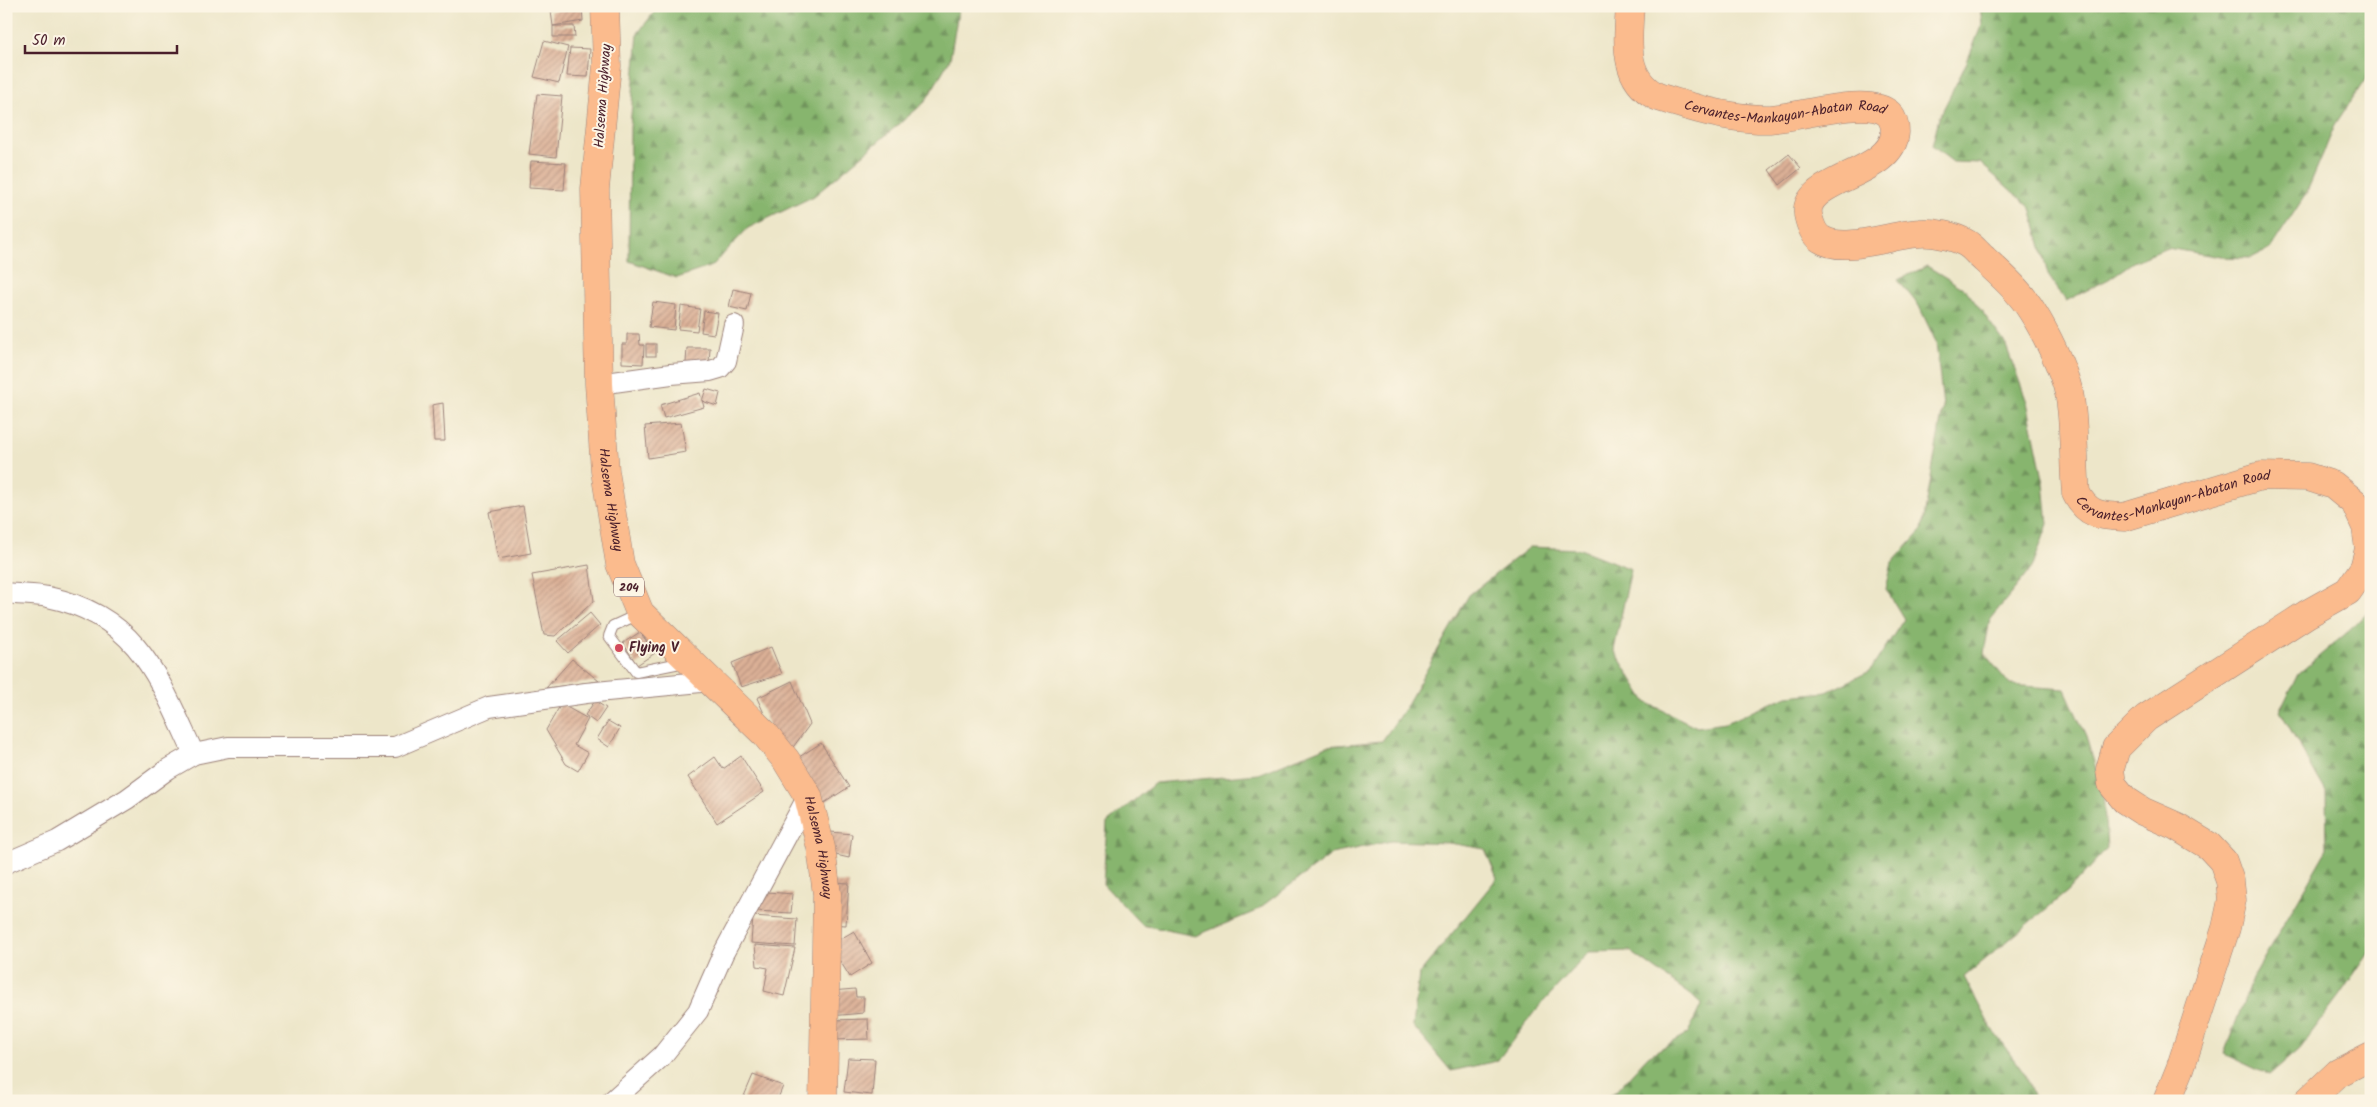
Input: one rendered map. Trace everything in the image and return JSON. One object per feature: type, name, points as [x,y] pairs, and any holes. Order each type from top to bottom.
[{"type":"main road","name":"Halsema Highway","points":[[605,6],[607,66],[595,189],[599,384],[605,471],[620,564],[640,613],[690,660],[770,741],[786,760],[808,796],[821,848],[827,894],[824,1101]]},
{"type":"main road","name":"Cervantes-Mankayan-Abatan Road","points":[[1630,6],[1629,63],[1635,76],[1657,96],[1732,118],[1771,119],[1833,108],[1852,107],[1882,110],[1889,114],[1894,122],[1894,142],[1885,155],[1873,164],[1816,193],[1808,204],[1807,214],[1811,228],[1821,239],[1843,244],[1920,233],[1943,235],[1966,243],[2000,273],[2032,309],[2069,393],[2076,493],[2081,504],[2088,511],[2124,517],[2232,482],[2268,475],[2308,477],[2333,485],[2355,503],[2366,527],[2369,549],[2364,568],[2348,591],[2307,614],[2146,718],[2116,748],[2110,768],[2112,784],[2125,800],[2142,812],[2176,826],[2209,846],[2223,861],[2230,881],[2232,900],[2226,928],[2180,1069],[2167,1101]]},
{"type":"main road","points":[[2308,1101],[2338,1073],[2371,1056]]},
{"type":"street","points":[[599,384],[671,374],[710,371],[720,368],[726,361],[734,325]]},
{"type":"street","points":[[6,594],[48,597],[86,610],[109,621],[142,653],[156,674],[194,754]]},
{"type":"street","points":[[6,863],[57,841],[127,799],[168,769],[194,754],[228,747],[394,748],[489,707],[586,693],[711,681]]},
{"type":"street","points":[[612,1101],[662,1056],[698,1011],[723,954],[808,796]]},
{"type":"lane","points":[[640,613],[613,626],[609,636],[633,670],[641,672],[690,660]]},
{"type":"green space","points":[[659,6],[959,6],[950,59],[925,102],[814,196],[748,228],[712,266],[677,278],[629,261],[630,127],[638,33]]},
{"type":"green space","points":[[1980,6],[2371,6],[2371,71],[2336,123],[2306,194],[2270,249],[2252,258],[2221,257],[2167,248],[2133,262],[2109,279],[2066,301],[2048,275],[2031,208],[1980,163],[1953,162],[1932,146],[1939,118],[1966,64],[1982,24]]},
{"type":"green space","points":[[1927,266],[1966,290],[2005,343],[2027,402],[2044,483],[2048,524],[2032,568],[1990,619],[1984,653],[2010,685],[2065,689],[2086,736],[2103,792],[2107,848],[2068,891],[1964,977],[1991,1028],[2026,1076],[2035,1101],[1597,1101],[1615,1092],[1648,1056],[1688,1033],[1702,1003],[1630,951],[1589,952],[1535,1011],[1497,1061],[1451,1071],[1413,1026],[1419,974],[1497,878],[1485,849],[1449,843],[1391,841],[1332,854],[1254,912],[1195,936],[1142,925],[1103,884],[1107,823],[1155,783],[1258,774],[1327,746],[1382,741],[1405,708],[1469,595],[1530,547],[1580,549],[1631,569],[1614,650],[1646,702],[1697,727],[1726,723],[1787,696],[1827,692],[1870,671],[1904,619],[1886,589],[1892,563],[1922,530],[1943,407],[1936,342],[1919,306],[1898,280]]},
{"type":"green space","points":[[2371,608],[2371,949],[2299,1049],[2269,1075],[2224,1054],[2252,979],[2327,849],[2326,792],[2280,711],[2298,674],[2350,630]]},
{"type":"building","points":[[582,7],[583,21],[553,26],[551,11]]},
{"type":"building","points":[[553,26],[574,26],[575,37],[553,37]]},
{"type":"building","points":[[544,41],[568,47],[559,83],[534,77]]},
{"type":"building","points":[[570,48],[590,49],[588,77],[567,76]]},
{"type":"building","points":[[537,94],[562,96],[556,157],[529,154]]},
{"type":"building","points":[[1789,154],[1801,168],[1780,185],[1769,170]]},
{"type":"building","points":[[531,161],[566,163],[564,190],[529,188]]},
{"type":"building","points":[[733,289],[751,293],[747,311],[729,307]]},
{"type":"building","points":[[653,302],[676,305],[674,330],[649,327]]},
{"type":"building","points":[[681,306],[700,309],[697,331],[678,329]]},
{"type":"building","points":[[704,311],[718,313],[714,334],[701,332]]},
{"type":"building","points":[[627,334],[639,334],[640,345],[644,345],[643,364],[622,363],[622,344],[627,344]]},
{"type":"building","points":[[646,344],[656,344],[656,356],[646,356]]},
{"type":"building","points":[[687,348],[710,348],[709,363],[686,363]]},
{"type":"building","points":[[706,389],[720,393],[717,406],[702,401]]},
{"type":"building","points":[[700,393],[704,407],[664,418],[660,405]]},
{"type":"building","points":[[443,403],[445,441],[434,441],[432,405]]},
{"type":"building","points":[[681,423],[686,452],[648,458],[645,426]]},
{"type":"building","points":[[523,506],[531,553],[498,559],[489,512]]},
{"type":"building","points":[[589,565],[594,601],[555,636],[544,635],[532,575]]},
{"type":"building","points":[[590,613],[600,625],[568,653],[557,641]]},
{"type":"building","points":[[640,632],[655,653],[637,665],[623,643]]},
{"type":"building","points":[[771,647],[782,674],[741,687],[732,663]]},
{"type":"building","points":[[572,659],[599,681],[546,688]]},
{"type":"building","points":[[792,681],[810,724],[791,750],[779,746],[757,698]]},
{"type":"building","points":[[595,701],[606,708],[596,723],[585,715]]},
{"type":"building","points":[[561,704],[588,719],[574,745],[588,753],[578,771],[566,764],[546,730]]},
{"type":"building","points":[[608,721],[620,728],[609,747],[597,739]]},
{"type":"building","points":[[821,743],[849,787],[824,803],[796,759]]},
{"type":"building","points":[[741,756],[764,792],[717,823],[688,777],[715,757],[723,769]]},
{"type":"building","points":[[831,832],[852,834],[849,858],[827,853]]},
{"type":"building","points":[[830,882],[849,883],[846,925],[828,924]]},
{"type":"building","points":[[768,892],[793,894],[791,913],[756,911]]},
{"type":"building","points":[[753,916],[797,919],[795,946],[751,943]]},
{"type":"building","points":[[854,931],[872,963],[850,977],[830,945]]},
{"type":"building","points":[[755,945],[795,948],[784,996],[764,991],[768,968],[757,966]]},
{"type":"building","points":[[855,989],[856,997],[864,997],[863,1013],[831,1016],[831,991]]},
{"type":"building","points":[[868,1019],[869,1039],[832,1040],[832,1020]]},
{"type":"building","points":[[848,1058],[875,1059],[872,1095],[844,1092]]},
{"type":"building","points":[[753,1075],[783,1086],[777,1101],[742,1101]]},
{"type":"place","name":"Flying V","points":[[619,648]]}]
